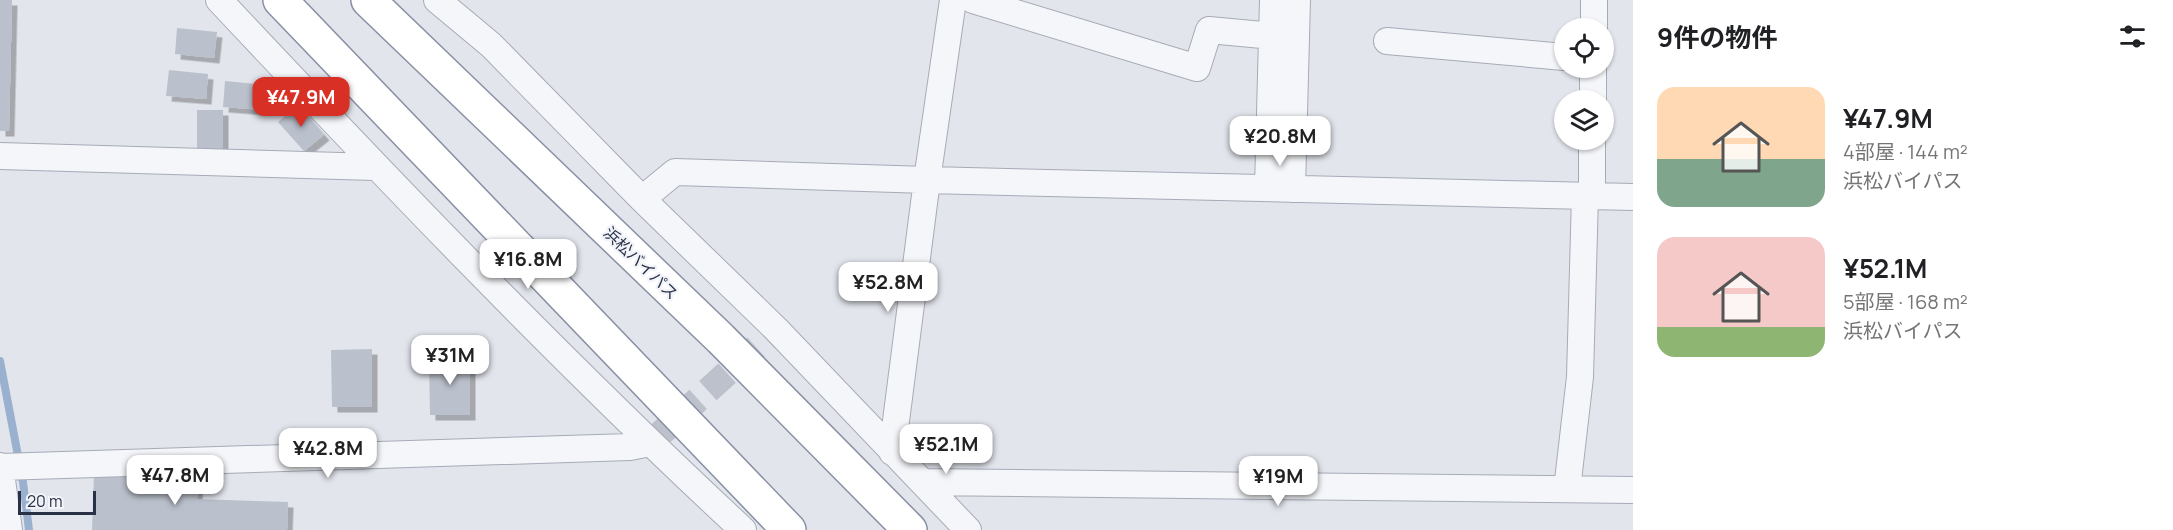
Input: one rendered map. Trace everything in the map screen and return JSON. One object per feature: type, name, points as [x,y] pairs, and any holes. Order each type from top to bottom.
[{"type":"highway","points":[[280,0],[789,530]]},
{"type":"highway","name":"浜松バイパス","points":[[368,0],[721,339],[910,530]]},
{"type":"street","points":[[219,0],[375,167],[650,443],[743,530]]},
{"type":"street","points":[[437,0],[491,45],[642,199],[776,329],[968,530]]},
{"type":"street","points":[[892,452],[953,0]]},
{"type":"street","points":[[973,0],[1197,68],[1209,30],[1273,36]]},
{"type":"street","points":[[1274,0],[1273,36],[1280,189]]},
{"type":"street","points":[[1280,189],[1297,0]]},
{"type":"street","points":[[1594,0],[1594,18]]},
{"type":"street","points":[[1387,41],[1554,56]]},
{"type":"street","points":[[1567,489],[1580,377],[1591,150]]},
{"type":"street","points":[[0,156],[375,167]]},
{"type":"street","points":[[642,199],[675,172],[1633,197]]},
{"type":"street","points":[[9,530],[0,467],[618,448],[650,443]]},
{"type":"street","points":[[923,482],[1633,490]]},
{"type":"building","points":[[0,0],[12,0],[9,131],[0,131]]},
{"type":"building","points":[[177,28],[217,32],[214,58],[175,54]]},
{"type":"building","points":[[169,70],[208,74],[206,99],[166,96]]},
{"type":"building","points":[[225,81],[265,85],[262,110],[223,107]]},
{"type":"building","points":[[298,105],[324,135],[304,151],[278,122]]},
{"type":"building","points":[[197,110],[223,110],[223,150],[197,150]]},
{"type":"building","points":[[372,349],[372,407],[332,407],[331,350]]},
{"type":"building","points":[[470,357],[470,415],[430,415],[429,358]]},
{"type":"building","points":[[94,472],[198,476],[197,499],[288,502],[287,530],[92,530]]},
{"type":"waterway","points":[[0,361],[23,482],[29,530]]},
{"type":"tunnel","points":[[650,443],[776,329]]}]
